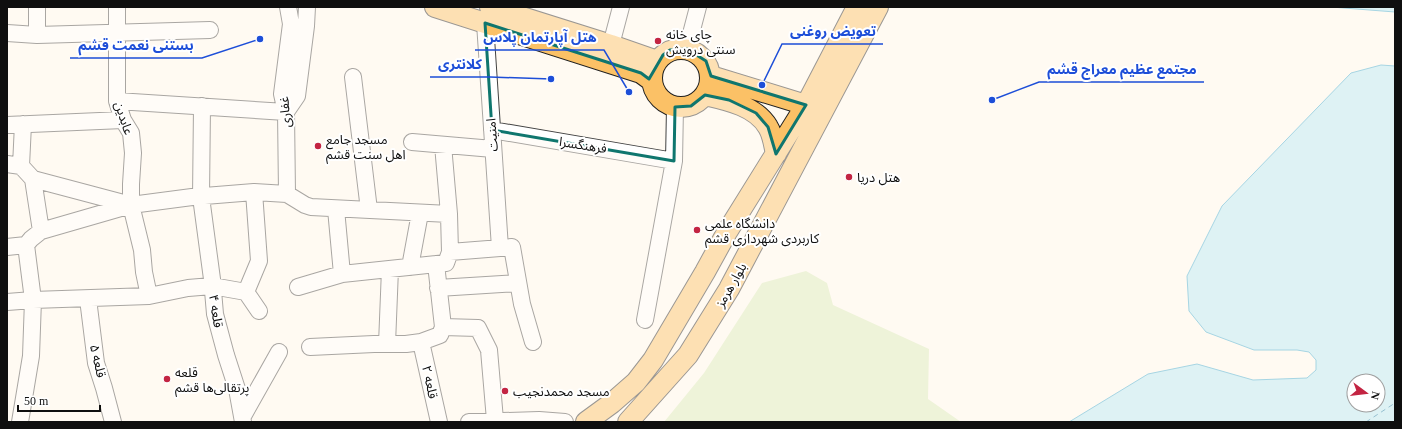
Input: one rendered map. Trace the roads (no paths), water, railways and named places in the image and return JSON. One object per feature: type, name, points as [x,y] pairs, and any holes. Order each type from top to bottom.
[{"type":"main road","points":[[435,7],[494,12],[611,45],[657,61]]},
{"type":"main road","points":[[814,108],[858,7]]},
{"type":"main road","points":[[586,422],[612,403],[636,382],[653,360],[727,232],[776,154],[814,108],[878,7]]},
{"type":"main road","points":[[494,12],[641,73],[652,81]]},
{"type":"main road","points":[[678,48],[687,49],[694,51],[706,61],[711,76],[708,89],[699,101],[692,106],[683,108],[675,107],[662,100],[657,95],[652,81],[652,70],[657,61],[670,50],[678,48]]},
{"type":"main road","points":[[711,76],[814,108]]},
{"type":"main road","points":[[705,95],[729,100],[756,113],[768,127],[776,154]]},
{"type":"main road","name":"بلوار هرمز","points":[[628,422],[688,355],[729,289],[752,247],[814,108]]},
{"type":"main road","points":[[727,232],[729,244],[735,250],[743,251],[752,247]]},
{"type":"main road","points":[[705,272],[717,268],[725,271],[730,276],[729,289]]},
{"type":"street","points":[[37,7],[38,35]]},
{"type":"street","name":"عابدین","points":[[117,7],[117,101],[123,120],[131,133],[133,152],[131,205],[142,250],[144,272],[149,296]]},
{"type":"street","name":"غفاری","points":[[287,194],[286,112],[282,94],[291,24],[288,7]]},
{"type":"street","points":[[117,101],[286,112],[296,96],[306,26],[307,7]]},
{"type":"street","points":[[611,45],[621,7]]},
{"type":"street","points":[[687,49],[698,7]]},
{"type":"street","name":"امنیت","points":[[494,12],[492,130],[500,248]]},
{"type":"street","points":[[7,33],[38,35],[210,30]]},
{"type":"street","points":[[353,76],[369,210]]},
{"type":"street","name":"قلعه ۴","points":[[202,106],[201,197],[215,314],[237,389],[243,419]]},
{"type":"street","points":[[645,320],[674,160],[675,107]]},
{"type":"street","points":[[7,124],[123,120]]},
{"type":"street","points":[[23,124],[14,165],[33,179],[131,205]]},
{"type":"street","name":"فرهنگسرا","points":[[492,130],[674,160]]},
{"type":"street","points":[[412,142],[494,149]]},
{"type":"street","points":[[298,287],[342,274],[446,263],[450,252],[449,214],[443,145]]},
{"type":"street","points":[[33,179],[41,231]]},
{"type":"street","points":[[246,292],[259,261],[254,192]]},
{"type":"street","points":[[7,247],[26,245],[41,231],[131,205],[183,198],[254,192],[287,194],[304,206],[311,207],[449,214]]},
{"type":"street","points":[[336,209],[342,274]]},
{"type":"street","points":[[410,267],[420,213]]},
{"type":"street","points":[[20,422],[31,356],[33,300],[26,245]]},
{"type":"street","points":[[450,252],[512,247],[522,304],[533,342]]},
{"type":"street","points":[[310,348],[406,344],[421,342],[440,335],[443,328],[436,264]]},
{"type":"street","points":[[387,344],[390,269]]},
{"type":"street","points":[[438,288],[518,283]]},
{"type":"street","points":[[7,302],[88,299],[114,296],[149,296],[188,288],[212,286],[246,292],[259,311]]},
{"type":"street","name":"قلعه ۵","points":[[88,299],[96,363],[113,422]]},
{"type":"street","points":[[443,328],[478,328],[489,350],[495,420]]},
{"type":"street","name":"قلعه ۲","points":[[421,342],[439,422]]},
{"type":"street","points":[[243,419],[279,352]]},
{"type":"street","points":[[469,422],[495,420],[539,420],[565,422]]},
{"type":"water","points":[[1331,7],[1395,7],[1395,12]]},
{"type":"water","points":[[1381,65],[1395,66],[1395,422],[1069,422],[1148,374],[1197,364],[1253,380],[1307,378],[1316,370],[1316,360],[1309,352],[1297,350],[1254,350],[1206,332],[1189,311],[1187,276],[1222,206],[1351,73]]},
{"type":"place","name":"بستنی نعمت قشم","points":[[260,39]]},
{"type":"place","name":"چای خانه سنتی درویش","points":[[658,41]]},
{"type":"place","name":"کلانتری","points":[[551,79]]},
{"type":"place","name":"تعویض روغنی","points":[[762,85]]},
{"type":"place","name":"هتل آپارتمان پلاس","points":[[629,92]]},
{"type":"place","name":"مجتمع عظیم معراج قشم","points":[[992,100]]},
{"type":"place","name":"مسجد جامع اهل سنت قشم","points":[[318,146]]},
{"type":"place","name":"هتل دریا","points":[[849,177]]},
{"type":"place","name":"دانشگاه علمی کاربردی شهرداری قشم","points":[[697,230]]},
{"type":"place","name":"قلعه پرتقالی‌ها قشم","points":[[167,379]]},
{"type":"place","name":"مسجد محمدنجیب","points":[[505,391]]}]
